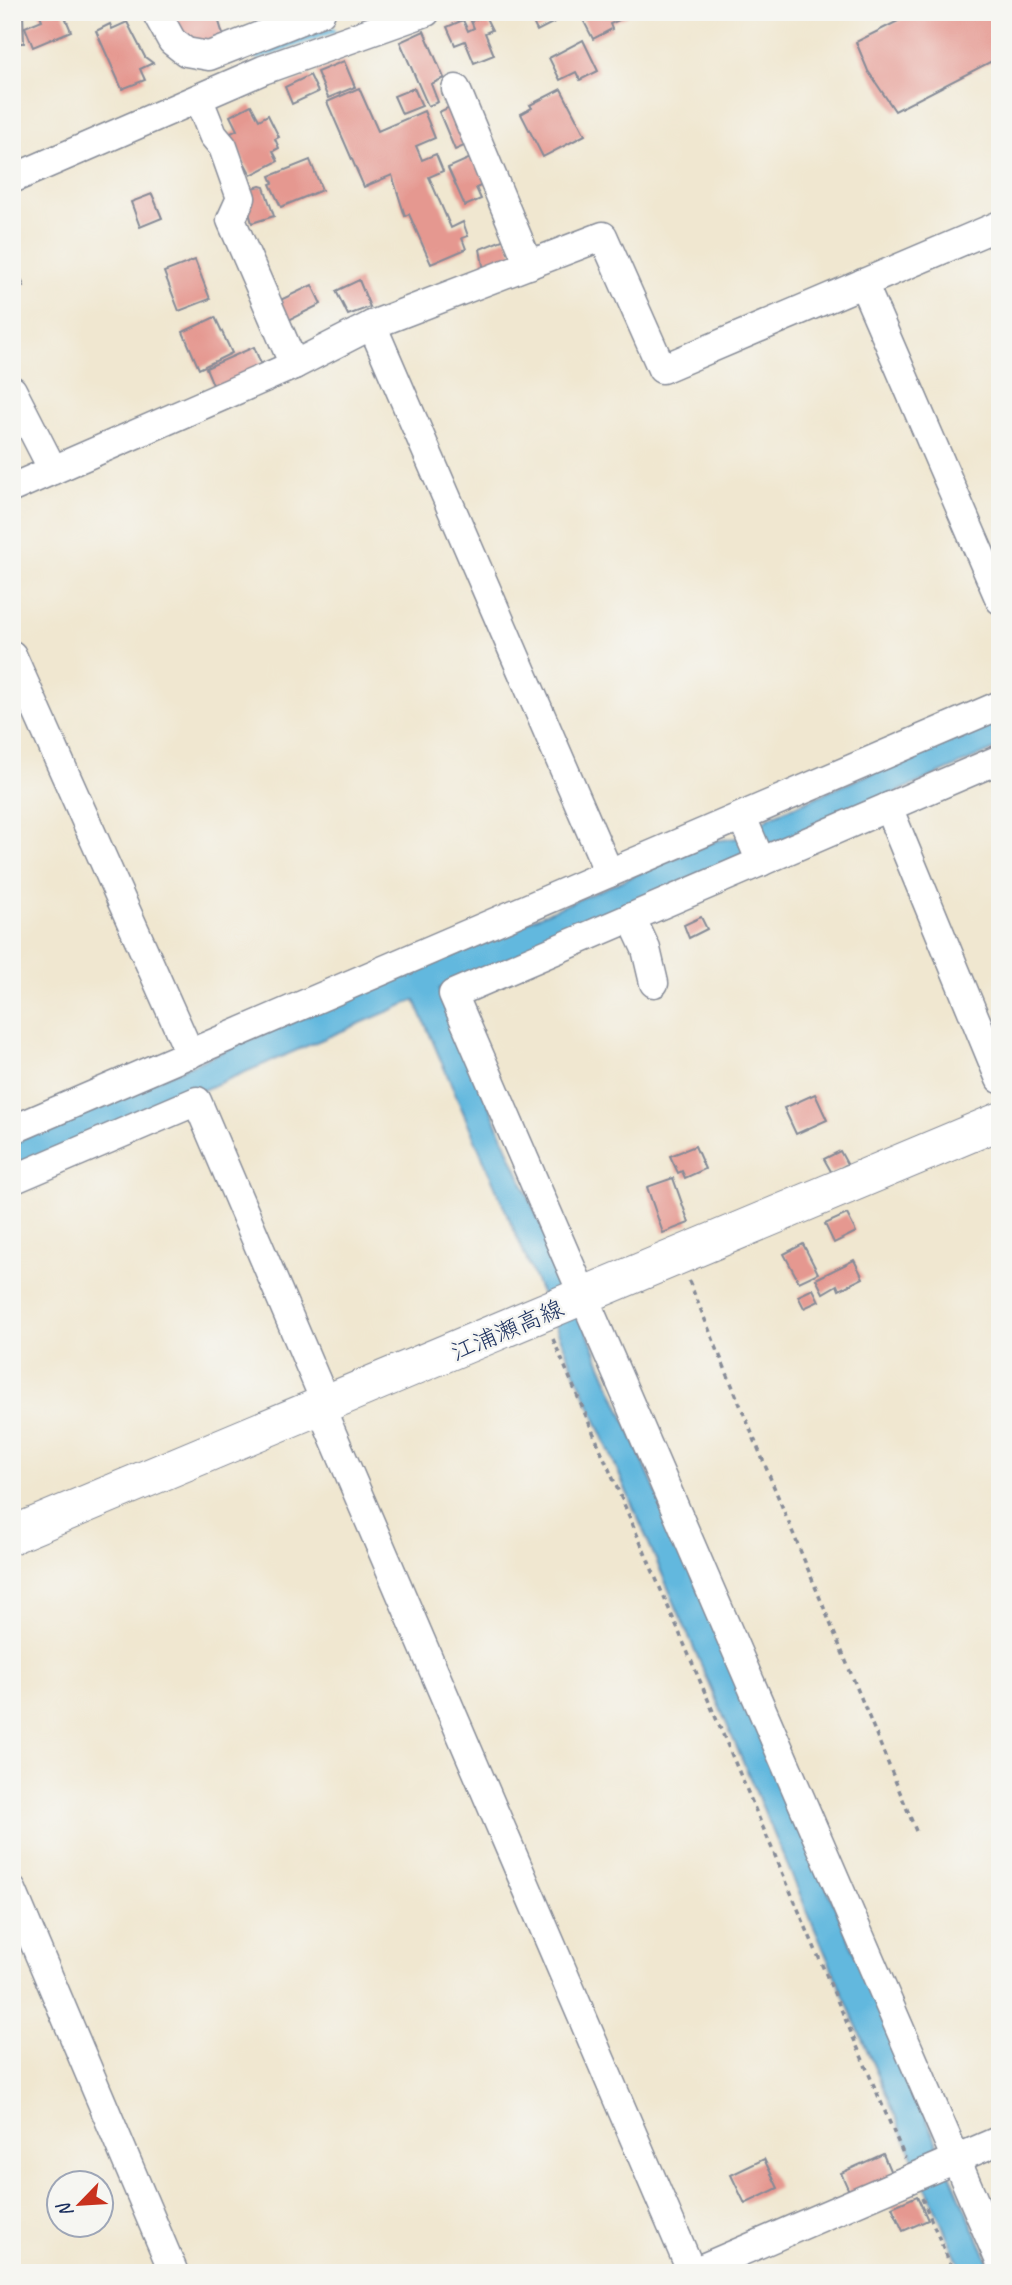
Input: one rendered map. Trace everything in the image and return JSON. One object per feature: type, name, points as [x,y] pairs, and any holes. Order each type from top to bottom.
[{"type":"main road","name":"江浦瀬高線","points":[[12,1535],[563,1309],[1000,1121]]},
{"type":"street","points":[[156,12],[172,41],[186,52],[209,56],[321,12]]},
{"type":"street","points":[[12,179],[263,70],[426,12]]},
{"type":"street","points":[[186,52],[214,135],[223,147],[241,198],[231,220],[294,365]]},
{"type":"street","points":[[456,89],[529,265]]},
{"type":"street","points":[[12,488],[294,365],[372,325],[603,236],[662,369],[1000,225]]},
{"type":"street","points":[[863,283],[1000,600]]},
{"type":"street","points":[[372,325],[609,873]]},
{"type":"street","points":[[12,390],[53,470]]},
{"type":"street","points":[[12,655],[190,1054]]},
{"type":"street","points":[[1000,705],[752,840],[631,917],[453,994],[563,1309],[1000,2261]]},
{"type":"street","points":[[12,1130],[609,873],[888,807],[1000,759]]},
{"type":"street","points":[[888,807],[1000,1079]]},
{"type":"street","points":[[631,917],[646,949],[654,983]]},
{"type":"street","points":[[12,1180],[197,1101],[691,2273],[1000,2140]]},
{"type":"street","points":[[12,1890],[174,2273]]},
{"type":"path","points":[[685,1270],[916,1831]]},
{"type":"path","points":[[563,1309],[954,2273]]},
{"type":"water","points":[[1000,718],[1000,747],[785,841],[742,853],[722,866],[439,989],[993,2273],[963,2273],[415,1000],[12,1171],[12,1142],[715,841],[737,838],[772,816]]},
{"type":"building","points":[[12,12],[23,12],[24,43],[12,43]]},
{"type":"building","points":[[39,12],[63,12],[71,31],[33,47],[25,27],[42,20]]},
{"type":"building","points":[[197,12],[216,12],[224,38],[203,46],[180,39],[173,20]]},
{"type":"building","points":[[528,12],[566,12],[568,15],[537,31]]},
{"type":"building","points":[[579,12],[626,12],[628,16],[610,24],[612,29],[593,39]]},
{"type":"building","points":[[916,12],[1000,12],[1000,57],[895,111],[868,71],[856,42]]},
{"type":"building","points":[[485,16],[492,30],[485,33],[494,55],[474,63],[465,41],[455,45],[447,27],[463,20],[468,31],[474,28],[471,21]]},
{"type":"building","points":[[127,22],[145,57],[153,63],[140,69],[145,80],[122,89],[96,31],[110,24],[112,29]]},
{"type":"building","points":[[424,31],[444,78],[431,84],[438,102],[428,106],[400,42]]},
{"type":"building","points":[[583,40],[598,71],[580,80],[576,72],[560,80],[549,58]]},
{"type":"building","points":[[344,61],[355,87],[328,98],[317,72]]},
{"type":"building","points":[[310,75],[318,92],[292,104],[285,87]]},
{"type":"building","points":[[359,88],[378,131],[424,111],[435,138],[416,146],[422,160],[436,154],[443,171],[429,177],[451,228],[463,222],[468,236],[462,238],[466,249],[431,264],[409,214],[405,216],[392,175],[364,187],[327,102]]},
{"type":"building","points":[[414,88],[422,106],[402,114],[394,96]]},
{"type":"building","points":[[561,89],[585,135],[543,157],[521,114],[532,108],[530,105]]},
{"type":"building","points":[[462,101],[480,139],[455,150],[439,112]]},
{"type":"building","points":[[251,105],[259,120],[268,115],[279,137],[275,139],[279,148],[273,151],[278,161],[251,175],[229,134],[237,130],[230,116]]},
{"type":"building","points":[[475,156],[487,183],[476,188],[481,199],[465,206],[448,168]]},
{"type":"building","points":[[310,160],[322,190],[281,207],[270,184],[273,183],[270,176]]},
{"type":"building","points":[[264,187],[274,216],[252,223],[243,191]]},
{"type":"building","points":[[152,194],[162,218],[140,227],[131,202]]},
{"type":"building","points":[[507,238],[514,257],[484,271],[480,249]]},
{"type":"building","points":[[12,259],[24,286],[12,291]]},
{"type":"building","points":[[195,260],[210,299],[179,311],[164,272]]},
{"type":"building","points":[[359,280],[370,307],[348,315],[336,291]]},
{"type":"building","points":[[312,285],[321,304],[281,324],[272,304]]},
{"type":"building","points":[[215,317],[232,353],[199,369],[183,332]]},
{"type":"building","points":[[254,347],[264,371],[216,392],[206,368]]},
{"type":"building","points":[[701,917],[707,929],[689,938],[684,925]]},
{"type":"building","points":[[815,1094],[827,1120],[796,1134],[784,1108]]},
{"type":"building","points":[[695,1146],[705,1169],[685,1178],[682,1171],[678,1173],[670,1156]]},
{"type":"building","points":[[840,1151],[847,1164],[832,1173],[824,1159]]},
{"type":"building","points":[[673,1178],[689,1223],[663,1233],[647,1187]]},
{"type":"building","points":[[847,1214],[856,1232],[834,1243],[825,1224]]},
{"type":"building","points":[[803,1244],[818,1273],[799,1282],[784,1254]]},
{"type":"building","points":[[854,1260],[863,1278],[839,1290],[837,1285],[823,1293],[816,1279]]},
{"type":"building","points":[[813,1289],[819,1301],[804,1308],[798,1296]]},
{"type":"building","points":[[883,2154],[894,2180],[852,2198],[841,2173]]},
{"type":"building","points":[[764,2159],[778,2188],[745,2204],[731,2175]]},
{"type":"building","points":[[917,2196],[928,2220],[903,2231],[892,2207]]},
{"type":"waterway","points":[[258,57],[333,30]]}]
